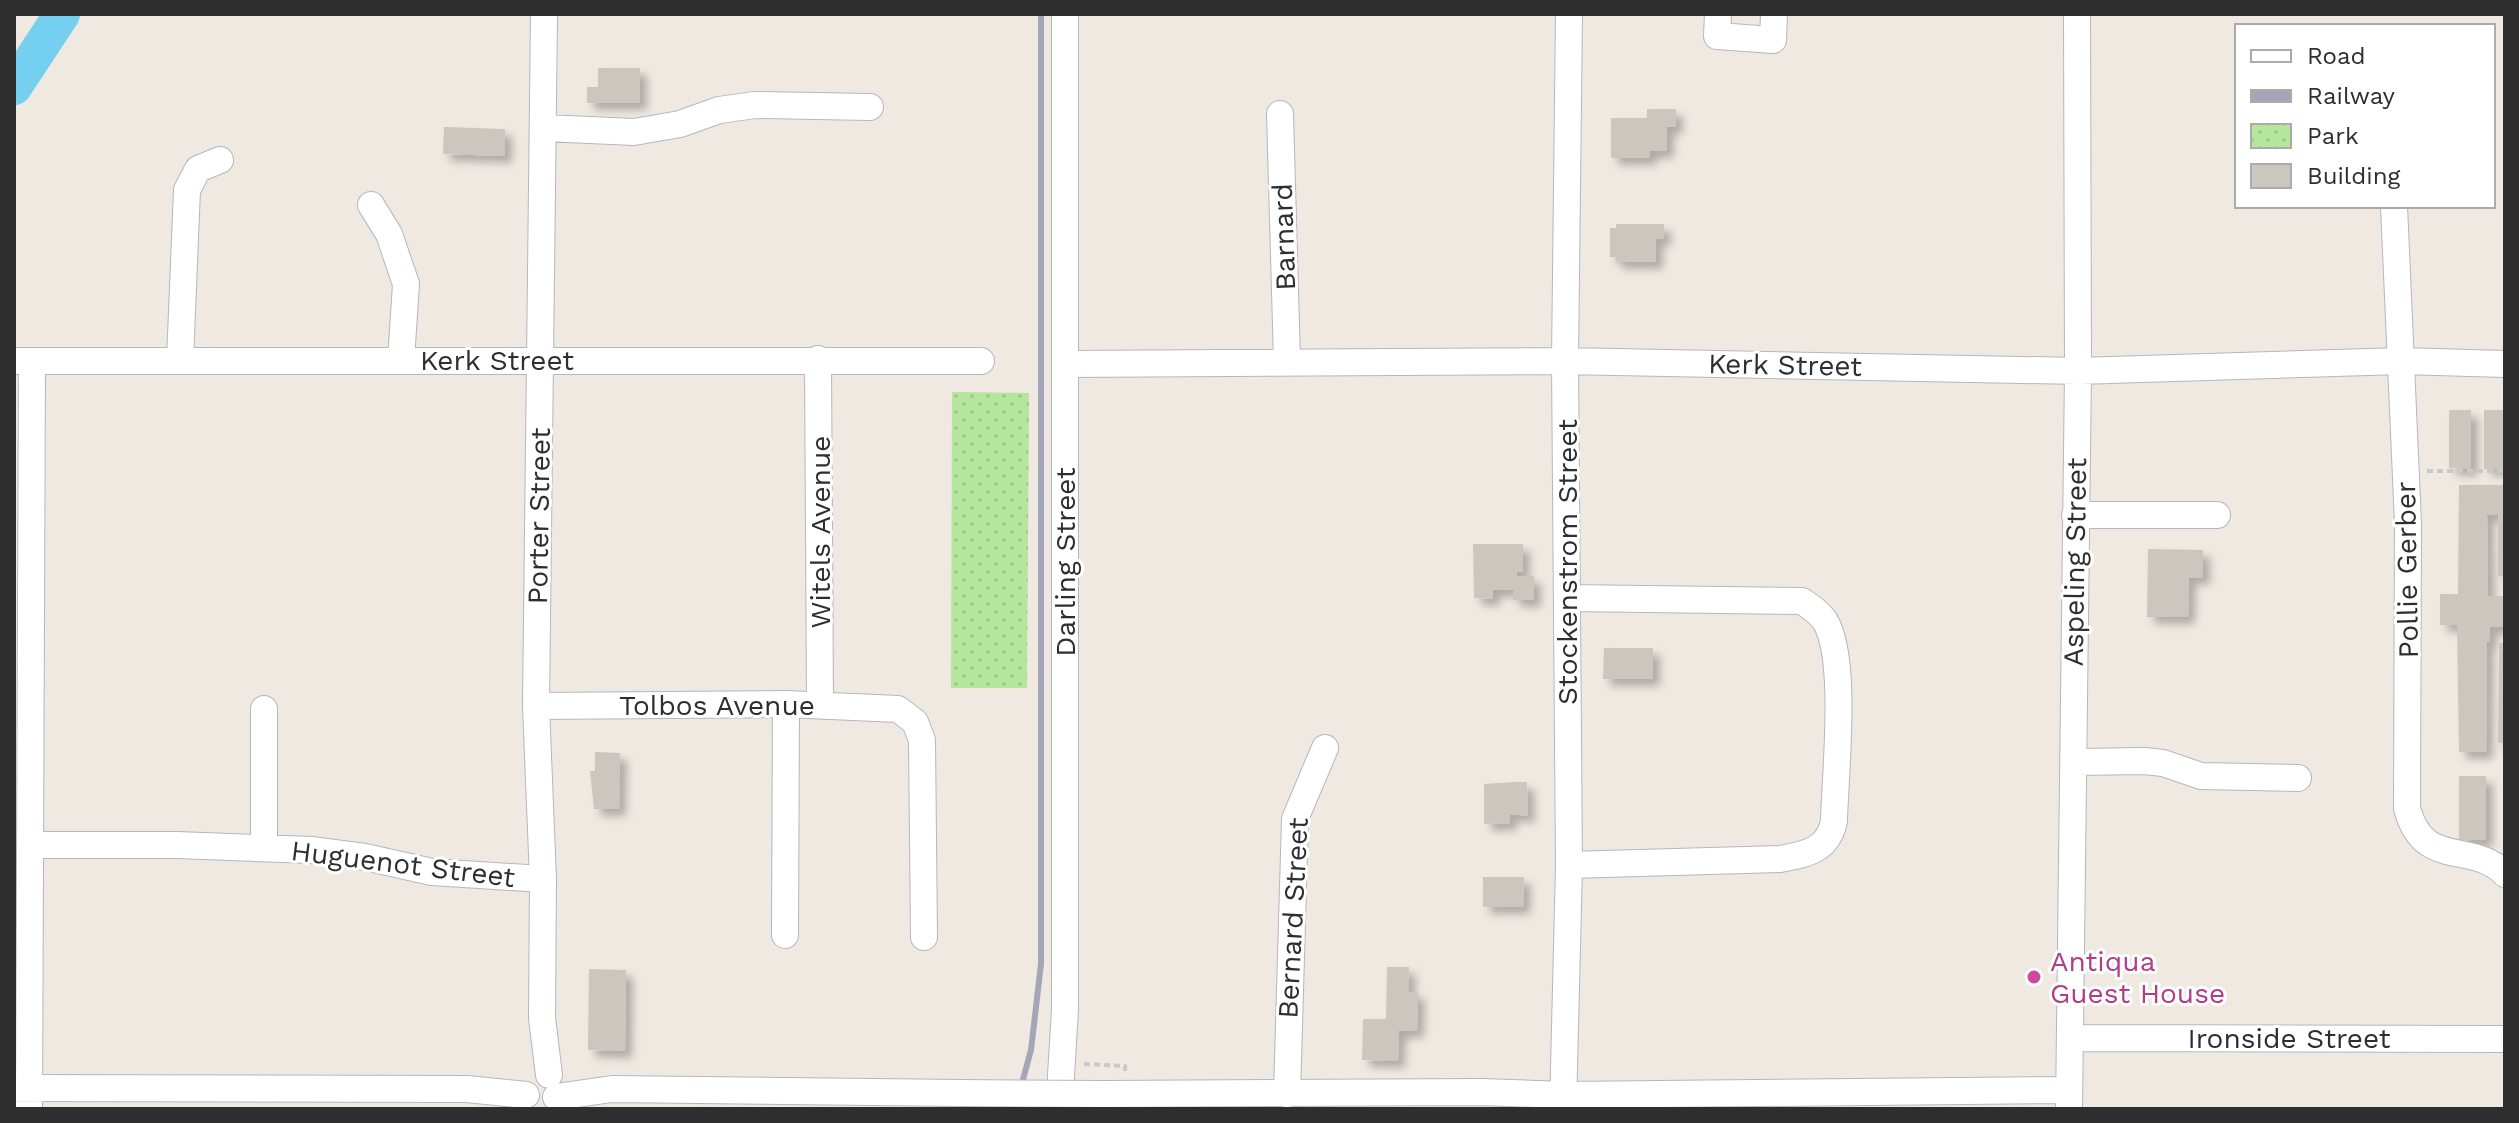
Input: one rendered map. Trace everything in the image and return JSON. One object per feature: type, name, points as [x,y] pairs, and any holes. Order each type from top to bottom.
[{"type":"street","name":"Porter Street","points":[[541,1093],[543,879],[536,706],[544,14]]},
{"type":"street","name":"Darling Street","points":[[1059,1109],[1065,1009],[1065,14]]},
{"type":"street","name":"Stockenstrom Street","points":[[1563,1102],[1569,865],[1565,361],[1569,14]]},
{"type":"street","points":[[1718,14],[1717,36],[1773,40],[1774,14]]},
{"type":"street","name":"Aspeling Street","points":[[2069,1099],[2078,371],[2077,14]]},
{"type":"street","points":[[545,128],[634,132],[680,124],[719,110],[755,105],[870,107]]},
{"type":"street","name":"Barnard","points":[[1280,114],[1287,361]]},
{"type":"street","points":[[180,360],[187,190],[198,169],[220,160]]},
{"type":"street","points":[[371,205],[389,234],[406,284],[401,360]]},
{"type":"street","name":"Pollie Gerber","points":[[2394,208],[2406,471],[2407,808],[2410,821],[2419,835],[2442,852],[2489,862],[2505,874]]},
{"type":"street","name":"Witels Avenue","points":[[818,359],[820,705]]},
{"type":"street","points":[[23,361],[30,845],[24,1095],[343,1099],[467,1089],[541,1093],[612,1089],[1105,1094],[1482,1092],[1563,1102],[2069,1099]]},
{"type":"street","name":"Kerk Street","points":[[23,361],[981,361]]},
{"type":"street","name":"Kerk Street","points":[[1065,364],[1565,361],[2078,371],[2401,361],[2505,364]]},
{"type":"street","points":[[2075,515],[2217,515]]},
{"type":"street","points":[[1567,598],[1802,601],[1826,623],[1834,647],[1837,685],[1834,821],[1831,836],[1814,851],[1780,859],[1569,865]]},
{"type":"street","points":[[785,935],[786,704]]},
{"type":"street","name":"Tolbos Avenue","points":[[536,706],[786,704],[898,709],[915,722],[922,740],[924,937]]},
{"type":"street","name":"Huguenot Street","points":[[264,709],[264,848]]},
{"type":"street","name":"Bernard Street","points":[[1287,1094],[1295,819],[1325,748]]},
{"type":"street","points":[[2074,762],[2145,761],[2163,763],[2201,776],[2298,778]]},
{"type":"street","name":"Huguenot Street","points":[[30,845],[264,848],[365,857],[432,872],[543,879]]},
{"type":"street","name":"Ironside Street","points":[[2072,1038],[2505,1039]]},
{"type":"path","points":[[2406,471],[2505,471]]},
{"type":"path","points":[[1075,1064],[1122,1065]]},
{"type":"green space","points":[[952,392],[1029,393],[1027,688],[951,688]]},
{"type":"building","points":[[598,68],[640,68],[640,103],[587,103],[587,87],[598,87]]},
{"type":"building","points":[[1647,109],[1676,109],[1676,127],[1667,127],[1667,151],[1650,151],[1650,158],[1611,158],[1611,118],[1647,118]]},
{"type":"building","points":[[444,127],[505,129],[505,156],[443,154]]},
{"type":"building","points":[[1616,224],[1664,224],[1664,239],[1656,239],[1656,262],[1616,262],[1616,257],[1610,257],[1610,228],[1616,228]]},
{"type":"building","points":[[2449,410],[2471,410],[2471,469],[2449,468]]},
{"type":"building","points":[[2484,410],[2505,410],[2505,469],[2484,469]]},
{"type":"building","points":[[2459,485],[2505,485],[2505,576],[2498,576],[2498,514],[2487,515],[2488,596],[2505,596],[2505,627],[2490,627],[2490,642],[2487,642],[2486,752],[2459,752],[2457,625],[2440,625],[2440,594],[2458,594]]},
{"type":"building","points":[[1473,544],[1523,544],[1523,572],[1517,572],[1517,576],[1534,576],[1534,600],[1513,600],[1513,590],[1493,590],[1493,599],[1474,598]]},
{"type":"building","points":[[2148,549],[2203,550],[2203,578],[2189,577],[2188,617],[2147,617]]},
{"type":"building","points":[[2499,643],[2505,643],[2505,743],[2498,743]]},
{"type":"building","points":[[1604,648],[1653,648],[1653,679],[1603,679]]},
{"type":"building","points":[[595,752],[620,753],[619,809],[594,809],[590,771],[595,771]]},
{"type":"building","points":[[2459,776],[2486,776],[2486,840],[2459,840]]},
{"type":"building","points":[[1527,782],[1528,816],[1510,814],[1510,823],[1484,824],[1484,784]]},
{"type":"building","points":[[1483,877],[1524,877],[1523,907],[1483,907]]},
{"type":"building","points":[[1387,967],[1409,967],[1408,992],[1418,992],[1417,1031],[1399,1031],[1398,1061],[1362,1060],[1363,1019],[1386,1019]]},
{"type":"building","points":[[589,969],[626,970],[625,1051],[588,1050]]},
{"type":"waterway","points":[[14,87],[62,14]]},
{"type":"railway","points":[[1015,1109],[1031,1050],[1041,964],[1041,14]]},
{"type":"place","name":"Antiqua Guest House","points":[[2034,977]]}]
